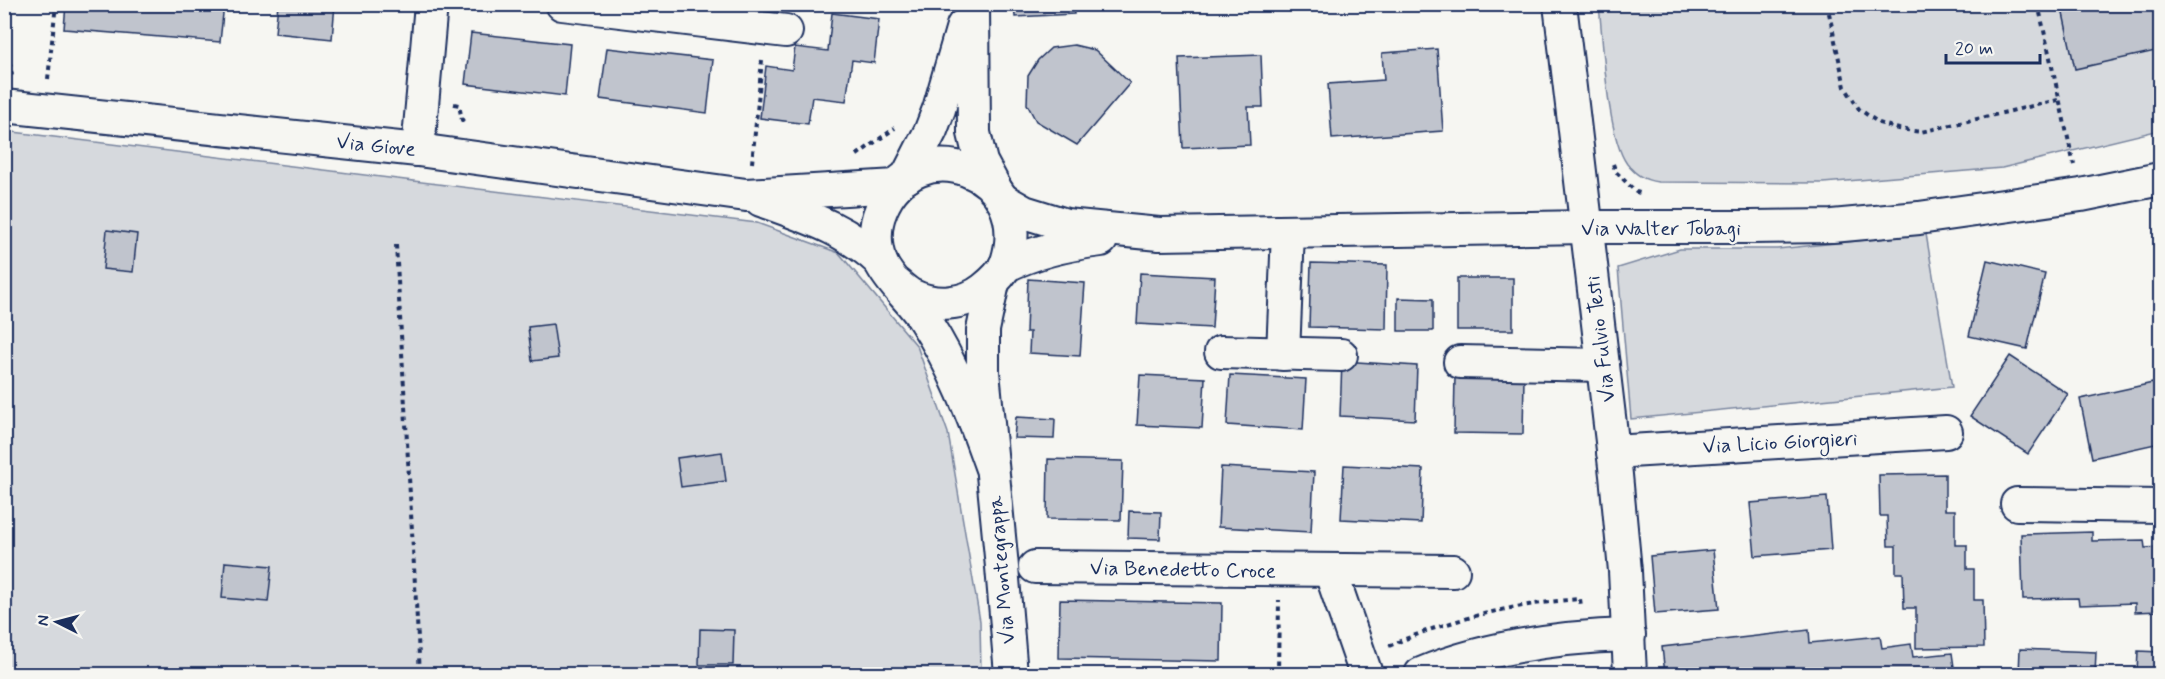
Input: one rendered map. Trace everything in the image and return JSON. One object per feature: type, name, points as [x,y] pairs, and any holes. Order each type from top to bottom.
[{"type":"street","points":[[418,150],[431,4]]},
{"type":"street","points":[[562,4],[775,30]]},
{"type":"street","points":[[901,182],[931,130],[939,109],[968,4]]},
{"type":"street","points":[[973,4],[974,133],[981,162],[1007,206],[1012,226],[1012,246],[999,274],[975,296],[954,303],[932,302],[911,295],[887,272],[875,241],[877,218],[886,197],[901,182],[919,170],[939,165],[960,167],[979,175],[999,194]]},
{"type":"street","name":"Via Fulvio Testi","points":[[1560,4],[1613,452],[1625,571],[1630,675]]},
{"type":"street","name":"Via Giove","points":[[9,92],[418,150],[749,182],[901,182]]},
{"type":"street","name":"Via Walter Tobagi","points":[[999,194],[1024,212],[1066,225],[1159,234],[1586,227],[1832,226],[1919,218],[2081,195],[2160,179]]},
{"type":"street","name":"Via Giove","points":[[749,182],[859,242],[887,272]]},
{"type":"street","points":[[1282,354],[1288,232]]},
{"type":"street","name":"Via Walter Tobagi","points":[[999,274],[1030,255],[1065,245],[1159,234]]},
{"type":"street","name":"Via Montegrappa","points":[[887,272],[924,318],[949,361],[991,466]]},
{"type":"street","name":"Via Montegrappa","points":[[999,274],[985,317],[982,352],[1011,675]]},
{"type":"street","points":[[1221,352],[1341,355]]},
{"type":"street","points":[[1460,362],[1603,365]]},
{"type":"street","name":"Via Licio Giorgieri","points":[[1613,452],[1946,432]]},
{"type":"street","points":[[2017,504],[2160,506]]},
{"type":"street","name":"Via Benedetto Croce","points":[[1035,567],[1453,571]]},
{"type":"street","points":[[1330,570],[1366,675]]},
{"type":"street","points":[[1421,675],[1480,655],[1529,644],[1586,637],[1629,635]]},
{"type":"path","points":[[48,83],[56,4]]},
{"type":"path","points":[[1827,4],[1845,87],[1859,109],[1879,123],[1921,132],[2058,100]]},
{"type":"path","points":[[2038,4],[2081,195]]},
{"type":"path","points":[[749,182],[775,30]]},
{"type":"path","points":[[4,55],[10,64],[9,92]]},
{"type":"path","points":[[422,101],[459,105],[462,120],[471,129]]},
{"type":"path","points":[[856,156],[900,125]]},
{"type":"path","points":[[1612,161],[1616,172],[1636,192],[1645,195]]},
{"type":"path","points":[[2063,166],[2085,161]]},
{"type":"path","points":[[396,245],[420,675]]},
{"type":"path","points":[[1278,675],[1279,570]]},
{"type":"shaded area","points":[[1599,5],[2160,5],[2160,130],[2002,168],[1823,183],[1653,181],[1634,171],[1620,151],[1610,111]]},
{"type":"shaded area","points":[[5,131],[757,223],[839,253],[917,346],[948,433],[980,621],[981,674],[5,674]]},
{"type":"shaded area","points":[[1926,234],[1952,387],[1631,419],[1618,268],[1680,249],[1777,249]]},
{"type":"building","points":[[66,4],[224,4],[220,42],[64,29]]},
{"type":"building","points":[[278,4],[335,4],[332,39],[275,33]]},
{"type":"building","points":[[1014,4],[1073,4],[1074,14],[1015,17]]},
{"type":"building","points":[[2061,4],[2160,4],[2160,50],[2075,69]]},
{"type":"building","points":[[832,13],[879,19],[874,63],[852,60],[846,101],[812,97],[808,124],[760,118],[766,66],[792,70],[795,47],[828,51]]},
{"type":"building","points":[[471,33],[570,44],[565,96],[465,84]]},
{"type":"building","points":[[1074,45],[1095,50],[1130,83],[1077,145],[1036,121],[1027,104],[1028,76],[1038,60],[1051,48]]},
{"type":"building","points":[[607,48],[713,60],[707,113],[600,99]]},
{"type":"building","points":[[1437,49],[1443,131],[1332,139],[1328,84],[1384,80],[1382,53]]},
{"type":"building","points":[[1261,55],[1263,107],[1248,107],[1250,145],[1183,148],[1179,58]]},
{"type":"building","points":[[107,230],[137,234],[133,272],[103,269]]},
{"type":"building","points":[[1987,260],[2045,274],[2027,349],[1969,336]]},
{"type":"building","points":[[1311,263],[1387,265],[1386,329],[1309,327]]},
{"type":"building","points":[[1140,273],[1215,277],[1212,328],[1137,324]]},
{"type":"building","points":[[1457,278],[1513,278],[1513,330],[1457,330]]},
{"type":"building","points":[[1028,279],[1085,283],[1080,356],[1029,353],[1030,332],[1026,332]]},
{"type":"building","points":[[1398,298],[1433,299],[1433,331],[1398,331]]},
{"type":"building","points":[[553,324],[558,358],[532,361],[528,327]]},
{"type":"building","points":[[2010,356],[2068,394],[2028,454],[1970,416]]},
{"type":"building","points":[[1342,361],[1417,366],[1415,420],[1340,416]]},
{"type":"building","points":[[1455,374],[1524,376],[1523,434],[1454,433]]},
{"type":"building","points":[[1140,375],[1205,378],[1202,428],[1137,425]]},
{"type":"building","points":[[1230,375],[1306,379],[1303,430],[1227,425]]},
{"type":"building","points":[[2153,383],[2160,417],[2160,443],[2092,458],[2080,399]]},
{"type":"building","points":[[1016,417],[1055,419],[1054,439],[1014,438]]},
{"type":"building","points":[[722,452],[726,481],[681,487],[677,458]]},
{"type":"building","points":[[1048,459],[1123,461],[1121,520],[1047,519]]},
{"type":"building","points":[[1344,465],[1423,469],[1421,523],[1341,519]]},
{"type":"building","points":[[1221,467],[1314,472],[1311,532],[1218,527]]},
{"type":"building","points":[[1945,474],[1945,510],[1955,510],[1955,545],[1967,545],[1967,569],[1974,569],[1974,600],[1983,600],[1984,647],[1916,648],[1916,608],[1904,608],[1903,573],[1896,573],[1896,546],[1888,546],[1887,516],[1880,516],[1879,475]]},
{"type":"building","points":[[1827,497],[1831,550],[1755,556],[1750,503]]},
{"type":"building","points":[[1129,511],[1161,512],[1160,539],[1128,538]]},
{"type":"building","points":[[2092,532],[2092,541],[2144,540],[2145,548],[2160,547],[2160,611],[2135,612],[2135,603],[2079,605],[2078,598],[2023,599],[2021,534]]},
{"type":"building","points":[[1713,550],[1719,609],[1655,614],[1650,556]]},
{"type":"building","points":[[225,562],[272,566],[268,602],[222,598]]},
{"type":"building","points":[[1060,600],[1222,603],[1221,661],[1059,658]]},
{"type":"building","points":[[700,629],[734,630],[733,665],[699,665]]},
{"type":"building","points":[[1809,630],[1810,643],[1880,636],[1882,648],[1911,644],[1913,657],[1952,653],[1955,674],[1665,674],[1662,647]]},
{"type":"building","points":[[2020,649],[2096,652],[2095,674],[2019,674]]},
{"type":"building","points":[[2138,651],[2160,652],[2160,674],[2137,674]]}]
